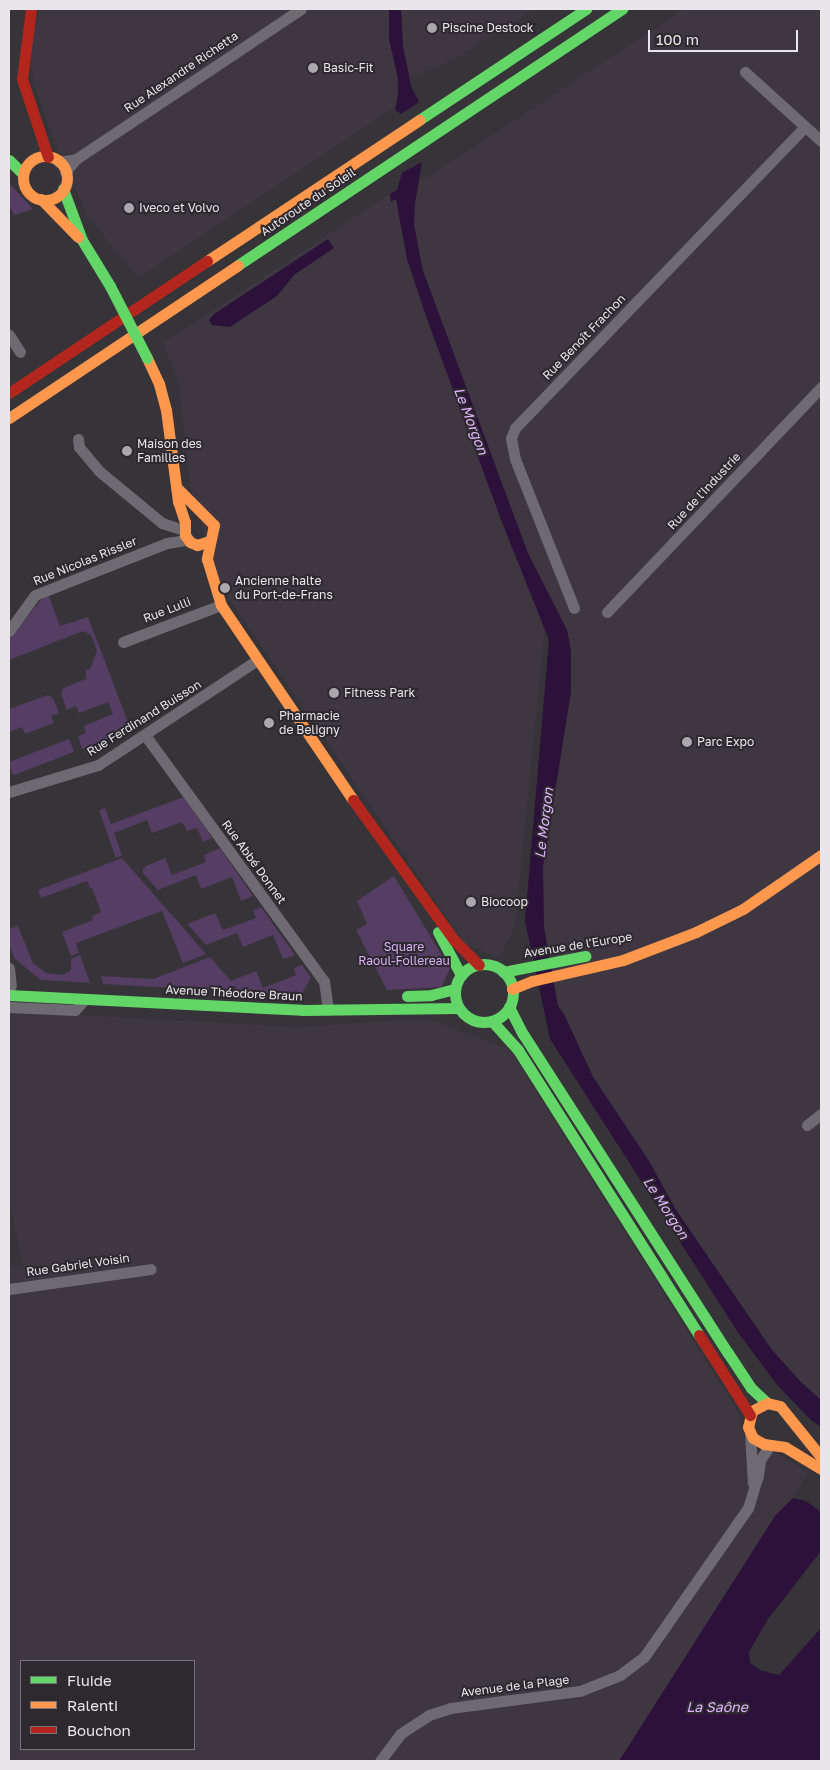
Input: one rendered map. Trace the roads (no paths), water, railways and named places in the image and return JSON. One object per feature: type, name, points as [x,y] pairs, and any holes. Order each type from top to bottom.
[{"type":"main road","points":[[31,9],[22,79],[48,157],[62,167],[66,183],[63,189],[52,199],[41,199]]},
{"type":"main road","name":"Autoroute du Soleil","points":[[9,393],[586,9]]},
{"type":"main road","name":"Autoroute du Soleil","points":[[9,418],[622,9]]},
{"type":"main road","points":[[48,157],[33,160],[24,174],[23,181],[29,193],[41,199],[82,240]]},
{"type":"main road","points":[[9,160],[24,174]]},
{"type":"main road","points":[[63,189],[82,240],[110,286],[147,358],[163,396],[178,501],[187,534],[212,596],[221,605],[362,814],[454,940],[479,965]]},
{"type":"main road","points":[[177,488],[201,514],[209,517],[214,525],[214,534],[209,541],[201,545],[187,534]]},
{"type":"main road","points":[[187,534],[192,516],[201,514]]},
{"type":"main road","points":[[209,541],[207,559],[221,605]]},
{"type":"main road","name":"Avenue de l'Europe","points":[[512,989],[532,980],[623,960],[696,932],[743,909],[821,855]]},
{"type":"main road","points":[[402,867],[461,975]]},
{"type":"main road","name":"Avenue de l'Europe","points":[[503,972],[619,950],[658,948]]},
{"type":"main road","points":[[479,965],[492,965],[503,972],[512,989],[509,1007],[501,1016],[492,1021],[473,1020],[459,1008],[455,989],[461,975],[479,965]]},
{"type":"main road","name":"Avenue Théodore Braun","points":[[9,990],[328,1006],[431,995],[455,989]]},
{"type":"main road","name":"Avenue Théodore Braun","points":[[9,990],[84,1000],[459,1008]]},
{"type":"main road","points":[[509,1007],[523,1034],[751,1388],[767,1403],[780,1406],[785,1410],[790,1421],[821,1457]]},
{"type":"main road","points":[[492,1021],[518,1050],[736,1391],[750,1416],[750,1432],[758,1442],[792,1450],[821,1469]]},
{"type":"main road","points":[[750,1416],[757,1407],[767,1403]]},
{"type":"main road","points":[[772,1445],[788,1433],[790,1421]]},
{"type":"street","name":"Rue Alexandre Richetta","points":[[62,167],[301,9]]},
{"type":"street","points":[[745,72],[821,141]]},
{"type":"street","name":"Rue Benoît Frachon","points":[[574,608],[515,459],[511,438],[516,428],[805,127]]},
{"type":"street","points":[[9,335],[20,352]]},
{"type":"street","name":"Rue de l'Industrie","points":[[607,612],[821,387]]},
{"type":"street","points":[[78,439],[79,447],[99,471],[162,523],[187,534]]},
{"type":"street","name":"Rue Nicolas Rissler","points":[[9,631],[35,595],[187,534]]},
{"type":"street","name":"Rue Lulli","points":[[123,642],[221,605]]},
{"type":"street","name":"Rue Ferdinand Buisson","points":[[9,792],[98,765],[257,660]]},
{"type":"street","name":"Rue Abbé Donnet","points":[[145,735],[324,981],[328,1006]]},
{"type":"street","points":[[9,968],[9,990]]},
{"type":"street","points":[[9,1007],[75,1010],[84,1000]]},
{"type":"street","points":[[807,1125],[821,1114]]},
{"type":"street","name":"Rue Gabriel Voisin","points":[[9,1289],[151,1269]]},
{"type":"street","points":[[750,1432],[751,1473],[754,1490]]},
{"type":"street","name":"Avenue de la Plage","points":[[380,1761],[400,1734],[429,1715],[450,1708],[580,1691],[620,1675],[644,1657],[743,1516],[754,1490],[760,1460],[772,1445]]},
{"type":"water","points":[[389,9],[401,9],[403,46],[411,86],[419,102],[401,114],[395,110],[398,79],[389,39]]},
{"type":"water","name":"Le Morgon","points":[[422,162],[415,203],[414,225],[423,271],[528,553],[567,630],[571,651],[571,692],[543,867],[544,927],[558,1006],[564,1014],[593,1077],[649,1161],[676,1210],[772,1350],[801,1382],[821,1400],[821,1427],[812,1421],[778,1386],[739,1334],[550,1039],[525,921],[549,640],[503,525],[427,319],[407,259],[396,199],[391,202],[390,194],[397,190],[402,173]]},
{"type":"water","points":[[328,239],[334,248],[294,275],[277,296],[230,327],[212,325],[209,320],[214,314]]},
{"type":"water","name":"La Saône","points":[[793,1498],[806,1501],[821,1512],[821,1551],[768,1619],[749,1652],[750,1663],[760,1670],[779,1675],[821,1628],[821,1761],[619,1761],[775,1516]]},
{"type":"place","name":"Piscine Destock","points":[[432,28]]},
{"type":"place","name":"Basic-Fit","points":[[313,68]]},
{"type":"place","name":"Iveco et Volvo","points":[[129,208]]},
{"type":"place","name":"Maison des Familles","points":[[127,451]]},
{"type":"place","name":"Ancienne halte du Port-de-Frans","points":[[225,588]]},
{"type":"place","name":"Fitness Park","points":[[334,693]]},
{"type":"place","name":"Pharmacie de Beligny","points":[[269,723]]},
{"type":"place","name":"Parc Expo","points":[[687,742]]},
{"type":"place","name":"Biocoop","points":[[471,902]]},
{"type":"park label","name":"Square Raoul-Follereau","points":[[404,954]]}]
